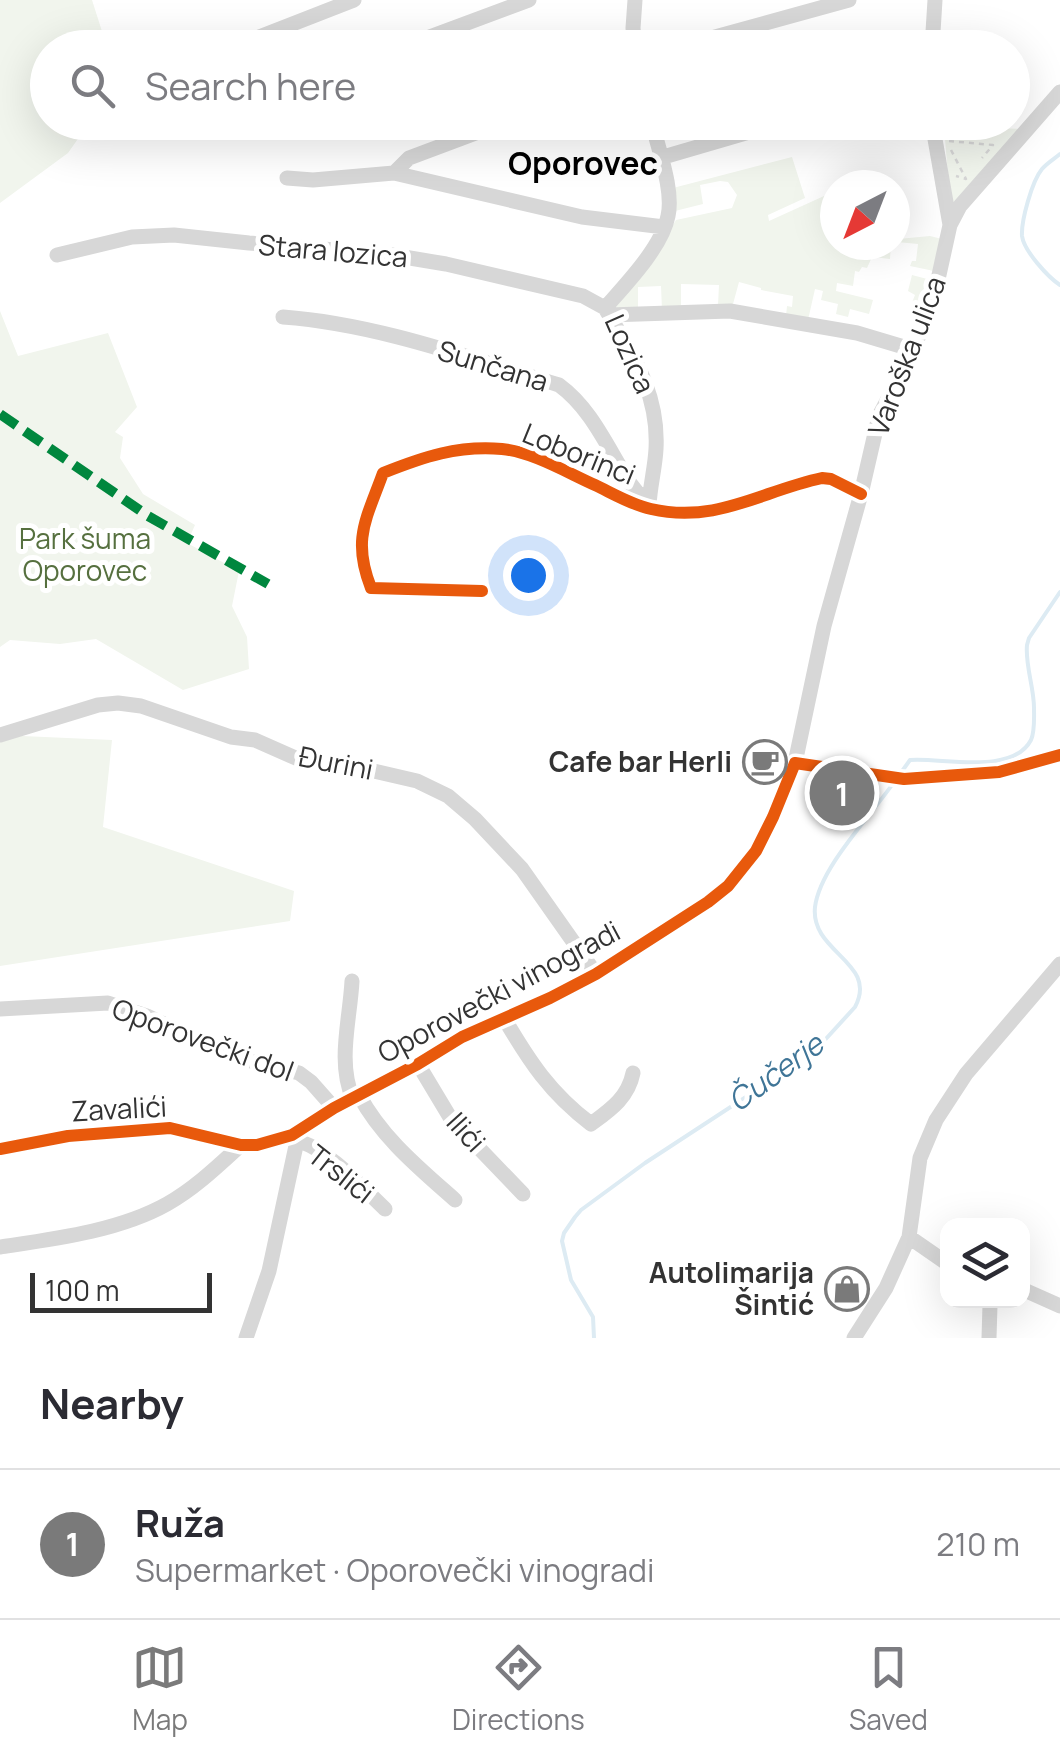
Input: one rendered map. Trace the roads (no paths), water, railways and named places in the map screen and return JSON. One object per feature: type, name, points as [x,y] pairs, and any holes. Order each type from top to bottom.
[{"type":"street","points":[[276,30],[354,0]]},
{"type":"street","points":[[448,30],[529,0]]},
{"type":"street","points":[[632,30],[635,0]]},
{"type":"street","points":[[740,30],[849,0]]},
{"type":"street","points":[[933,30],[935,0]]},
{"type":"street","points":[[1030,126],[1060,92]]},
{"type":"street","points":[[394,172],[409,158],[458,140]]},
{"type":"street","points":[[287,178],[313,180],[394,172],[582,217],[664,227],[668,194],[656,140]]},
{"type":"street","points":[[660,158],[721,140]]},
{"type":"street","name":"Varoška ulica","points":[[794,763],[824,626],[879,416],[914,350],[939,275],[950,226],[935,140]]},
{"type":"street","points":[[950,226],[960,206],[1018,140]]},
{"type":"street","name":"Lozica","points":[[649,504],[656,445],[650,392],[607,312],[655,246],[664,227]]},
{"type":"street","name":"Stara lozica","points":[[57,254],[132,237],[174,235],[386,254],[583,296],[607,312]]},
{"type":"street","points":[[607,312],[730,310],[857,334],[914,350]]},
{"type":"street","name":"Sunčana","points":[[283,317],[320,320],[420,343],[559,385],[584,408],[630,482],[649,504]]},
{"type":"street","name":"Loborinci","points":[[482,591],[371,588],[362,563],[362,531],[383,473],[428,455],[504,450],[649,504],[697,513],[721,510],[822,478],[861,494]]},
{"type":"street","name":"Đurini","points":[[0,735],[98,705],[118,703],[141,706],[231,737],[255,740],[298,759],[417,780],[448,796],[522,869],[596,974]]},
{"type":"street","points":[[794,763],[896,778],[999,772],[1060,755]]},
{"type":"street","name":"Oporovečki vinogradi","points":[[0,1247],[88,1232],[169,1204],[241,1145],[294,1138],[334,1108],[462,1037],[596,974],[728,886],[756,851],[794,763]]},
{"type":"street","points":[[854,1338],[886,1288],[910,1237],[920,1158],[936,1120],[966,1074],[1060,964]]},
{"type":"street","points":[[352,981],[344,1058],[346,1084],[399,1151],[455,1200]]},
{"type":"street","name":"Oporovečki dol","points":[[0,1009],[108,1003],[147,1016],[231,1056],[299,1073],[334,1108]]},
{"type":"street","points":[[504,1018],[553,1092],[591,1124],[622,1099],[633,1074]]},
{"type":"street","name":"Ilići","points":[[418,1064],[451,1119],[523,1194]]},
{"type":"street","name":"Zavalići","points":[[0,1149],[68,1136],[170,1128],[241,1145]]},
{"type":"street","points":[[247,1338],[269,1271],[294,1138]]},
{"type":"street","name":"Trslići","points":[[294,1138],[345,1171],[385,1208]]},
{"type":"street","points":[[910,1237],[940,1258]]},
{"type":"street","points":[[1030,1293],[1060,1306]]},
{"type":"street","points":[[989,1338],[990,1308]]},
{"type":"waterway","name":"Čučerje","points":[[1060,154],[1042,169],[1035,182],[1022,236],[1037,263],[1060,285]]},
{"type":"waterway","name":"Čučerje","points":[[900,774],[910,760],[993,761],[1022,751],[1031,740],[1034,724],[1027,645],[1060,592]]},
{"type":"waterway","name":"Čučerje","points":[[594,1338],[593,1317],[571,1280],[562,1241],[564,1233],[581,1210],[645,1163],[813,1053],[855,1007],[860,992],[858,979],[823,936],[816,923],[815,907],[836,859],[894,782]]},
{"type":"place","name":"Cafe bar Herli","points":[[765,762]]},
{"type":"place","name":"Ruža","points":[[842,793]]},
{"type":"place","name":"Autolimarija Šintić","points":[[847,1289]]},
{"type":"district","name":"Oporovec","points":[[583,164]]},
{"type":"park label","name":"Park šuma Oporovec","points":[[85,555]]}]
